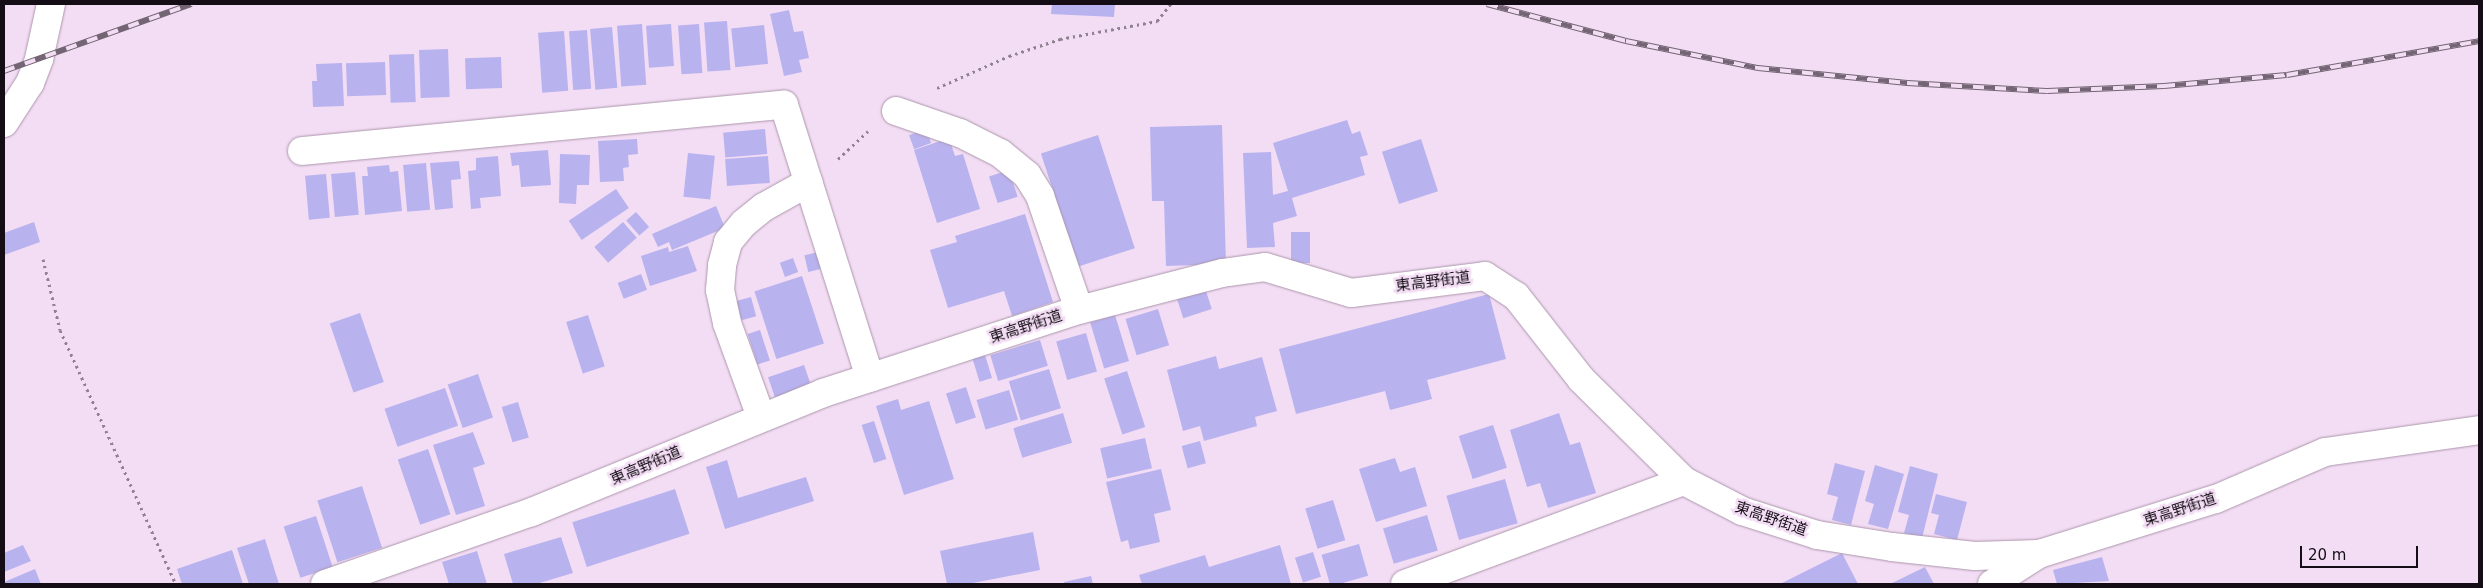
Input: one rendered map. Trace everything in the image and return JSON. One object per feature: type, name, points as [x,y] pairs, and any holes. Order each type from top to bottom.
[{"type":"street","points":[[4,123],[30,83],[39,59],[51,4]]},
{"type":"street","points":[[302,151],[784,104],[870,378]]},
{"type":"street","points":[[896,111],[960,132],[1000,153],[1027,175],[1040,196],[1079,310]]},
{"type":"street","points":[[761,418],[727,324],[720,290],[722,265],[728,242],[744,223],[764,207],[809,182]]},
{"type":"street","name":"東高野街道","points":[[325,584],[532,512],[761,418],[870,378],[1079,310],[1222,273],[1265,267],[1352,293],[1485,276],[1516,296],[1581,379],[1684,480],[1742,511],[1817,534],[1975,556],[2039,554],[2216,499],[2325,452],[2479,430]]},
{"type":"street","points":[[1404,584],[1684,480]]},
{"type":"street","points":[[1992,584],[2039,554]]},
{"type":"path","points":[[809,182],[826,172],[852,144],[896,111],[956,78],[1009,56],[1060,39],[1157,21],[1171,4]]},
{"type":"path","points":[[43,260],[60,330],[176,584]]},
{"type":"building","points":[[1052,4],[1115,4],[1114,17],[1051,14]]},
{"type":"building","points":[[789,10],[794,32],[803,31],[809,58],[799,60],[802,72],[784,76],[770,14]]},
{"type":"building","points":[[727,21],[730,70],[707,71],[704,23]]},
{"type":"building","points":[[642,24],[646,85],[621,87],[617,26]]},
{"type":"building","points":[[671,24],[674,66],[649,68],[646,26]]},
{"type":"building","points":[[699,24],[702,73],[681,74],[678,25]]},
{"type":"building","points":[[764,25],[768,64],[735,67],[731,28]]},
{"type":"building","points":[[612,27],[617,88],[595,90],[590,29]]},
{"type":"building","points":[[587,30],[591,89],[573,90],[569,31]]},
{"type":"building","points":[[564,31],[568,91],[542,93],[538,33]]},
{"type":"building","points":[[448,49],[450,97],[421,98],[419,50]]},
{"type":"building","points":[[414,54],[416,102],[391,103],[389,55]]},
{"type":"building","points":[[501,57],[502,88],[466,89],[465,58]]},
{"type":"building","points":[[385,62],[386,95],[347,96],[346,63]]},
{"type":"building","points":[[342,63],[344,106],[313,107],[312,81],[317,81],[316,64]]},
{"type":"building","points":[[1347,120],[1352,134],[1360,131],[1368,155],[1360,157],[1365,175],[1292,198],[1297,216],[1273,223],[1275,247],[1247,248],[1243,153],[1271,152],[1273,195],[1288,191],[1273,143]]},
{"type":"building","points":[[1222,125],[1226,264],[1166,266],[1164,201],[1152,201],[1150,127]]},
{"type":"building","points":[[765,129],[767,154],[725,158],[723,133]]},
{"type":"building","points":[[926,129],[931,143],[914,149],[909,135]]},
{"type":"building","points":[[1098,135],[1135,248],[1078,267],[1041,154]]},
{"type":"building","points":[[949,138],[955,156],[963,154],[980,209],[937,223],[914,150]]},
{"type":"building","points":[[637,139],[638,154],[628,155],[629,167],[623,168],[624,181],[600,182],[598,141]]},
{"type":"building","points":[[1421,139],[1438,191],[1399,204],[1382,152]]},
{"type":"building","points":[[548,150],[551,185],[521,187],[519,165],[512,166],[510,153]]},
{"type":"building","points":[[688,153],[715,156],[710,200],[683,197]]},
{"type":"building","points":[[560,154],[590,155],[589,185],[577,185],[576,204],[559,203]]},
{"type":"building","points":[[498,156],[501,196],[480,198],[481,208],[471,209],[468,171],[476,170],[476,158]]},
{"type":"building","points":[[768,156],[770,183],[727,186],[725,159]]},
{"type":"building","points":[[459,161],[461,179],[451,180],[453,208],[435,210],[430,163]]},
{"type":"building","points":[[426,163],[430,210],[407,212],[403,165]]},
{"type":"building","points":[[389,165],[390,172],[398,171],[402,211],[365,215],[362,176],[368,176],[367,167]]},
{"type":"building","points":[[1009,170],[1018,197],[998,203],[989,176]]},
{"type":"building","points":[[355,172],[359,215],[335,217],[331,174]]},
{"type":"building","points":[[326,174],[330,218],[309,220],[305,176]]},
{"type":"building","points":[[616,189],[629,208],[582,240],[569,221]]},
{"type":"building","points":[[716,206],[725,228],[672,250],[669,242],[658,247],[652,234]]},
{"type":"building","points":[[636,212],[649,227],[639,236],[626,221]]},
{"type":"building","points":[[1025,214],[1053,302],[1012,316],[1004,291],[948,308],[930,250],[957,242],[955,236]]},
{"type":"building","points":[[34,222],[40,242],[4,255],[4,233]]},
{"type":"building","points":[[623,222],[637,238],[608,263],[594,247]]},
{"type":"building","points":[[1291,232],[1310,232],[1310,263],[1291,263]]},
{"type":"building","points":[[688,246],[697,271],[650,286],[641,256],[668,247],[669,252]]},
{"type":"building","points":[[819,252],[823,269],[808,272],[804,255]]},
{"type":"building","points":[[793,258],[798,272],[785,277],[780,263]]},
{"type":"building","points":[[641,274],[647,290],[624,299],[618,283]]},
{"type":"building","points":[[802,276],[824,344],[776,359],[754,291]]},
{"type":"building","points":[[1205,288],[1212,309],[1183,318],[1176,297]]},
{"type":"building","points":[[1489,294],[1506,359],[1427,380],[1432,399],[1390,410],[1385,391],[1296,414],[1279,349]]},
{"type":"building","points":[[751,297],[756,316],[742,320],[737,301]]},
{"type":"building","points":[[1158,309],[1169,345],[1137,355],[1125,319]]},
{"type":"building","points":[[360,313],[384,382],[354,392],[330,323]]},
{"type":"building","points":[[588,315],[605,366],[583,373],[566,322]]},
{"type":"building","points":[[1115,315],[1129,361],[1104,369],[1090,323]]},
{"type":"building","points":[[760,330],[770,360],[758,364],[748,334]]},
{"type":"building","points":[[1086,333],[1097,371],[1067,380],[1056,342]]},
{"type":"building","points":[[1040,340],[1048,366],[998,381],[990,355]]},
{"type":"building","points":[[985,355],[992,378],[980,382],[973,359]]},
{"type":"building","points":[[1216,356],[1219,369],[1262,357],[1277,411],[1255,417],[1257,426],[1204,441],[1200,426],[1183,431],[1167,370]]},
{"type":"building","points":[[804,365],[811,385],[775,397],[768,377]]},
{"type":"building","points":[[1049,369],[1061,408],[1021,420],[1009,381]]},
{"type":"building","points":[[1127,371],[1145,427],[1122,435],[1104,378]]},
{"type":"building","points":[[478,374],[493,417],[463,428],[448,384]]},
{"type":"building","points":[[966,387],[976,417],[956,424],[946,393]]},
{"type":"building","points":[[445,388],[458,426],[398,447],[384,409]]},
{"type":"building","points":[[1009,390],[1018,420],[986,430],[976,400]]},
{"type":"building","points":[[898,399],[901,410],[929,401],[954,479],[904,495],[876,406]]},
{"type":"building","points":[[518,402],[529,437],[513,442],[502,407]]},
{"type":"building","points":[[1063,413],[1072,443],[1022,458],[1013,428]]},
{"type":"building","points":[[1559,413],[1570,445],[1580,442],[1596,493],[1548,508],[1540,483],[1527,487],[1510,430]]},
{"type":"building","points":[[874,421],[886,459],[874,463],[862,425]]},
{"type":"building","points":[[1493,425],[1507,468],[1473,479],[1459,436]]},
{"type":"building","points":[[473,432],[485,464],[473,468],[485,506],[456,515],[433,445]]},
{"type":"building","points":[[1145,438],[1152,468],[1107,479],[1100,448]]},
{"type":"building","points":[[1200,441],[1206,463],[1188,468],[1182,446]]},
{"type":"building","points":[[428,449],[450,514],[420,525],[398,459]]},
{"type":"building","points":[[1395,458],[1400,472],[1415,467],[1427,506],[1376,522],[1359,469]]},
{"type":"building","points":[[727,460],[738,498],[806,477],[814,501],[725,529],[706,467]]},
{"type":"building","points":[[1835,463],[1865,471],[1851,525],[1832,520],[1838,497],[1827,494]]},
{"type":"building","points":[[1875,465],[1904,474],[1888,529],[1868,524],[1874,504],[1865,501]]},
{"type":"building","points":[[1910,466],[1938,474],[1922,538],[1904,533],[1909,515],[1898,512]]},
{"type":"building","points":[[1161,469],[1171,510],[1154,514],[1160,542],[1130,549],[1128,540],[1121,542],[1106,482]]},
{"type":"building","points":[[1505,479],[1518,523],[1459,540],[1446,496]]},
{"type":"building","points":[[362,486],[382,548],[337,562],[317,501]]},
{"type":"building","points":[[675,489],[690,534],[587,567],[572,522]]},
{"type":"building","points":[[1936,494],[1967,502],[1957,540],[1934,534],[1939,515],[1931,513]]},
{"type":"building","points":[[1333,500],[1345,540],[1318,549],[1305,508]]},
{"type":"building","points":[[1427,515],[1438,550],[1394,564],[1383,528]]},
{"type":"building","points":[[316,516],[333,567],[300,578],[284,527]]},
{"type":"building","points":[[1033,532],[1040,570],[968,584],[947,584],[940,551]]},
{"type":"building","points":[[561,537],[573,573],[536,584],[513,584],[504,554]]},
{"type":"building","points":[[265,539],[279,584],[249,584],[237,548]]},
{"type":"building","points":[[1359,544],[1368,576],[1339,584],[1330,584],[1322,555]]},
{"type":"building","points":[[23,545],[31,561],[4,572],[4,553]]},
{"type":"building","points":[[1280,545],[1291,584],[1142,584],[1139,575],[1205,555],[1209,567]]},
{"type":"building","points":[[232,550],[243,584],[182,584],[177,569]]},
{"type":"building","points":[[477,551],[487,584],[449,584],[442,562]]},
{"type":"building","points":[[1313,552],[1321,577],[1303,583],[1295,558]]},
{"type":"building","points":[[1842,553],[1858,584],[1780,584]]},
{"type":"building","points":[[2102,557],[2109,581],[2057,584],[2053,570]]},
{"type":"building","points":[[1925,567],[1934,584],[1890,584]]},
{"type":"building","points":[[35,569],[41,584],[4,584],[4,582]]},
{"type":"building","points":[[1091,576],[1093,584],[1064,584],[1064,582]]},
{"type":"railway","points":[[4,71],[191,4]]},
{"type":"railway","points":[[1487,4],[1626,41],[1758,68],[1907,83],[2047,91],[2164,86],[2287,75],[2479,41]]}]
